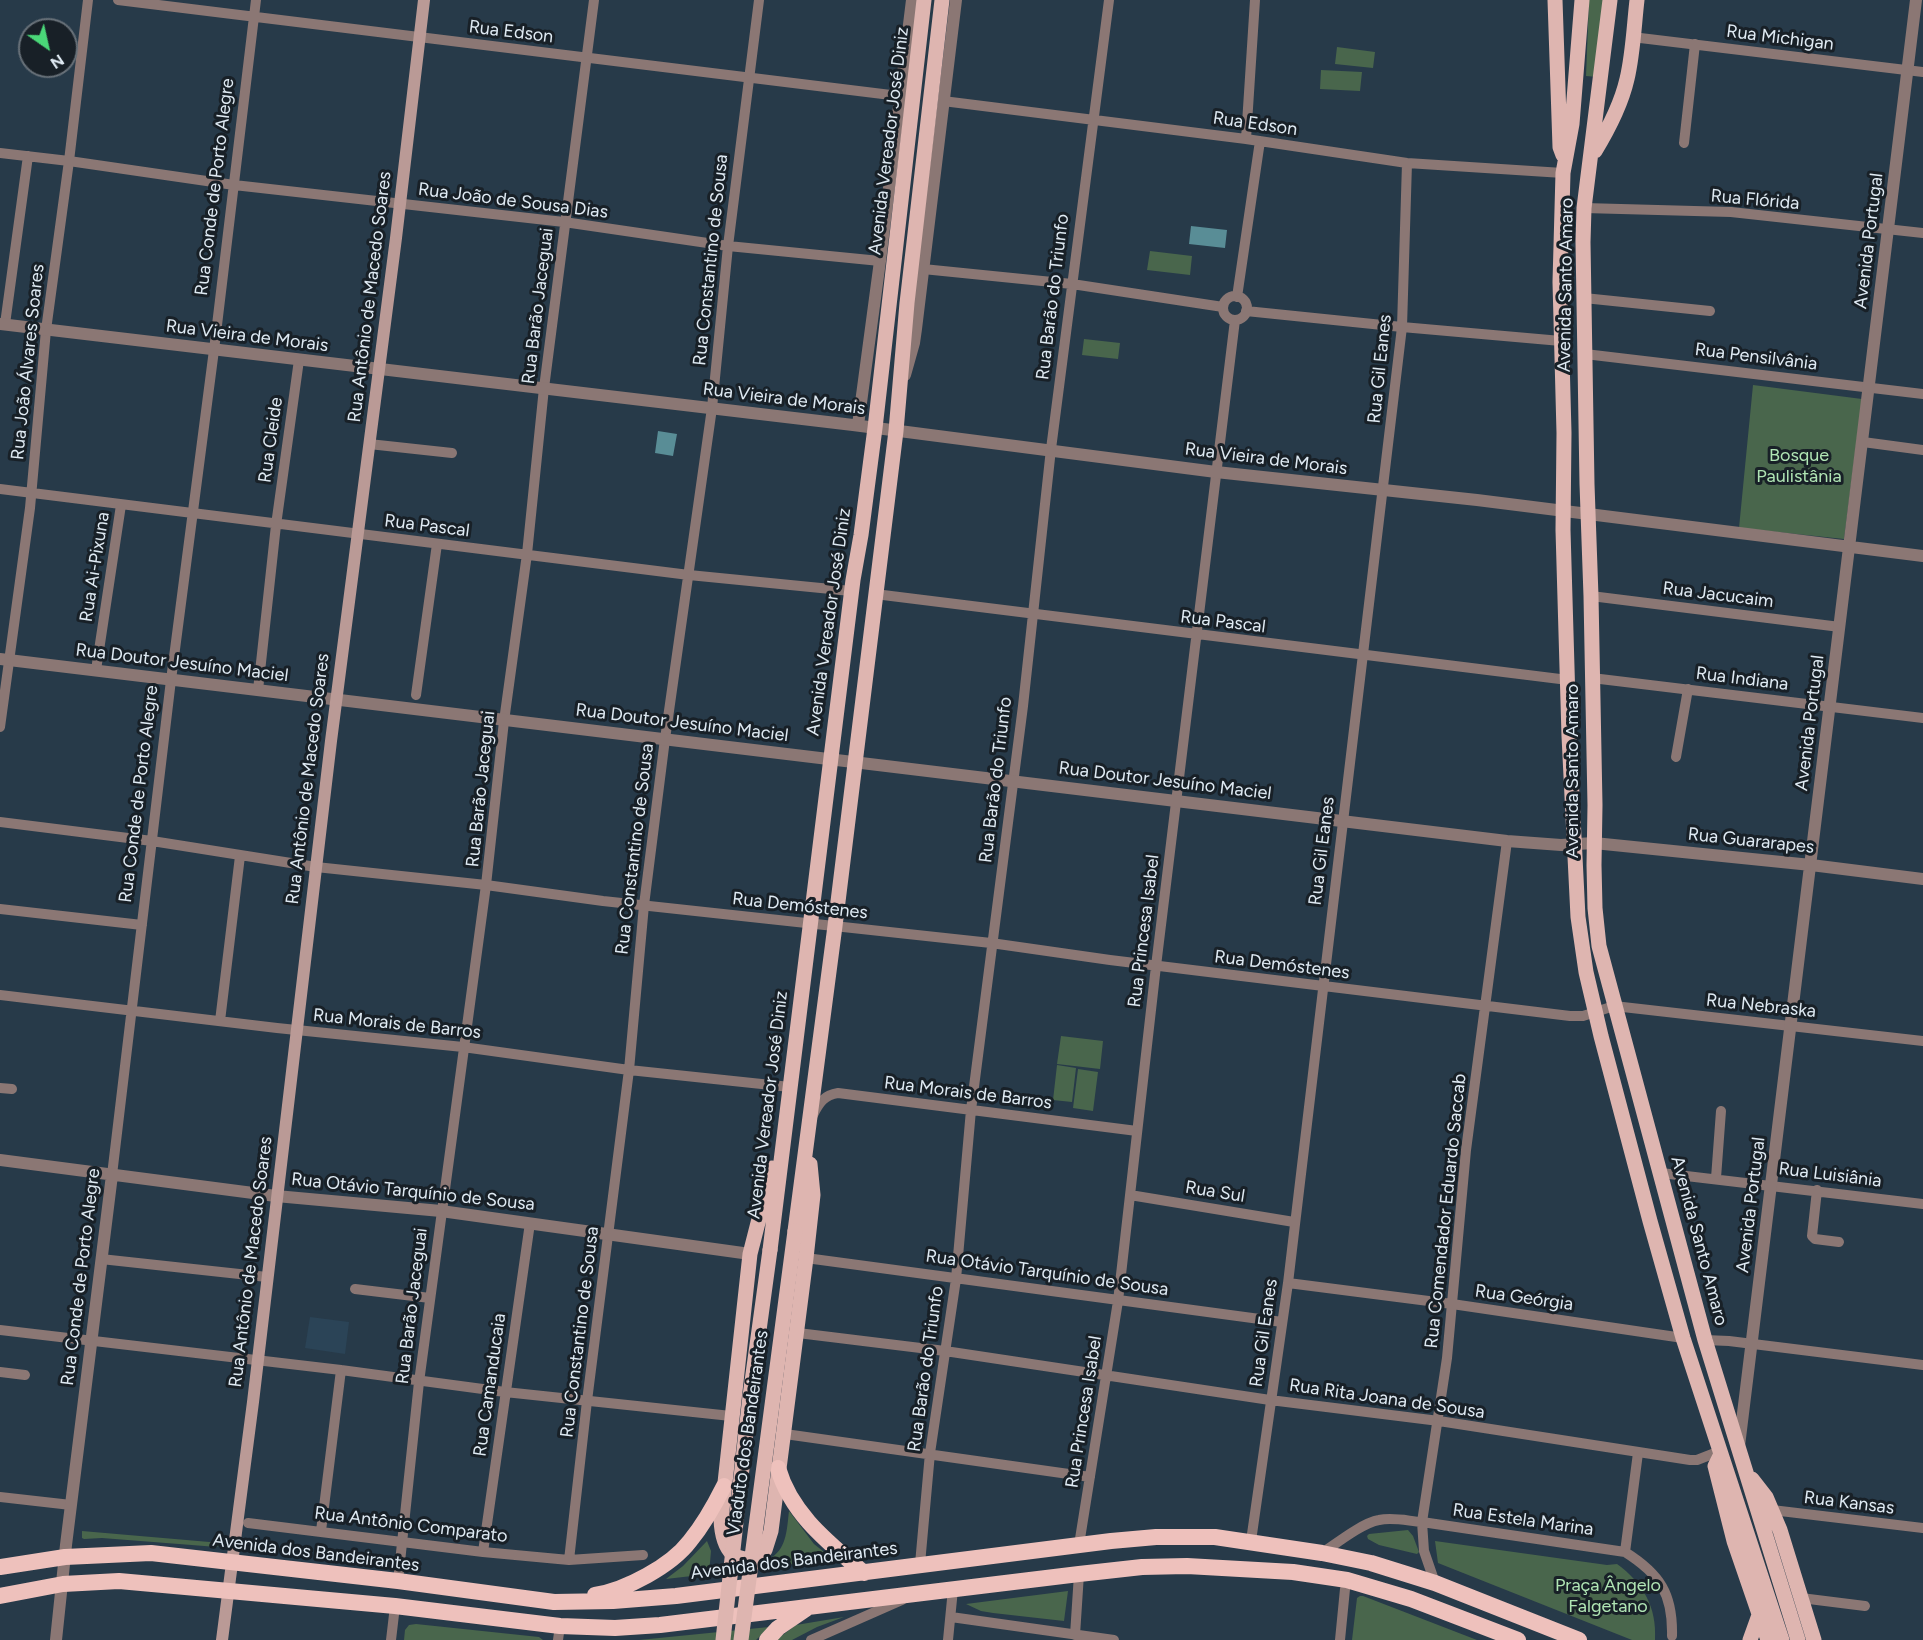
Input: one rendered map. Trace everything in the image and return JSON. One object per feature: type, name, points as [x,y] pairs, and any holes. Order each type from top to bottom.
[{"type":"highway","points":[[778,1468],[784,1487],[802,1515],[829,1543],[864,1573]]},
{"type":"highway","points":[[554,1602],[602,1594],[631,1584],[657,1569],[689,1543],[710,1515],[724,1486]]},
{"type":"highway","name":"Avenida dos Bandeirantes","points":[[0,1567],[64,1557],[151,1553],[398,1581],[554,1602],[613,1601],[676,1596],[1079,1545],[1186,1536],[1251,1541],[1371,1563],[1435,1583],[1579,1640]]},
{"type":"highway","points":[[564,1631],[660,1625],[1079,1574],[1142,1567],[1187,1566],[1293,1572],[1336,1578],[1411,1599],[1518,1640]]},
{"type":"highway","points":[[0,1596],[63,1584],[119,1581],[395,1606],[564,1631],[595,1640]]},
{"type":"highway","points":[[767,1640],[778,1629],[810,1607]]},
{"type":"main road","name":"Rua Antônio de Macedo Soares","points":[[222,1640],[424,0]]},
{"type":"main road","name":"Avenida Vereador José Diniz","points":[[770,1250],[851,591],[875,428],[924,0]]},
{"type":"main road","name":"Avenida Vereador José Diniz","points":[[795,1231],[896,431],[907,303],[942,0]]},
{"type":"main road","name":"Avenida Santo Amaro","points":[[1555,0],[1560,147],[1565,160],[1560,282],[1564,434],[1563,511],[1573,854],[1578,917],[1586,972],[1683,1338],[1721,1452],[1756,1532]]},
{"type":"main road","points":[[1565,160],[1578,64],[1582,0]]},
{"type":"main road","points":[[1591,159],[1610,0]]},
{"type":"main road","name":"Avenida Santo Amaro","points":[[1636,0],[1624,91],[1611,124],[1591,159],[1584,208],[1584,354],[1591,596],[1595,908],[1599,946],[1614,1006],[1705,1340],[1747,1473],[1756,1532]]},
{"type":"main road","points":[[781,1149],[774,1161],[750,1254],[724,1486],[721,1519],[725,1545],[734,1556],[741,1558],[751,1558],[765,1550],[768,1545],[798,1333],[813,1195],[808,1131]]},
{"type":"main road","name":"Viaduto dos Bandeirantes","points":[[741,1640],[795,1231]]},
{"type":"main road","name":"Viaduto dos Bandeirantes","points":[[723,1640],[750,1396],[770,1250]]},
{"type":"main road","points":[[1721,1452],[1715,1466],[1734,1541],[1768,1640]]},
{"type":"main road","points":[[1747,1473],[1766,1497],[1772,1510],[1814,1640]]},
{"type":"main road","points":[[1756,1532],[1782,1640]]},
{"type":"main road","points":[[1756,1532],[1798,1640]]},
{"type":"main road","points":[[1750,1640],[1759,1615]]},
{"type":"street","name":"Rua João Álvares Soares","points":[[0,727],[5,659],[31,493],[46,330],[88,0]]},
{"type":"street","name":"Rua Edson","points":[[118,0],[899,96]]},
{"type":"street","name":"Rua Conde de Porto Alegre","points":[[56,1640],[64,1557],[256,0]]},
{"type":"street","name":"Rua Barão Jaceguai","points":[[398,1581],[419,1382],[486,885],[504,721],[527,554],[564,222],[594,0]]},
{"type":"street","name":"Rua Constantino de Sousa","points":[[569,1560],[586,1401],[629,1070],[644,905],[664,739],[712,408],[728,246],[759,0]]},
{"type":"street","name":"Avenida Vereador José Diniz","points":[[858,425],[912,0]]},
{"type":"street","name":"Avenida Vereador José Diniz","points":[[900,387],[914,343],[956,0]]},
{"type":"street","name":"Rua Barão do Triunfo","points":[[920,1564],[930,1453],[956,1279],[970,1110],[1109,0]]},
{"type":"street","points":[[1246,139],[1256,0]]},
{"type":"street","name":"Avenida Portugal","points":[[1739,1450],[1916,0]]},
{"type":"street","name":"Rua Michigan","points":[[1632,37],[1923,72]]},
{"type":"street","points":[[1684,143],[1695,44]]},
{"type":"street","name":"Rua Edson","points":[[943,101],[1246,139],[1407,163],[1565,160]]},
{"type":"street","points":[[1237,297],[1260,141]]},
{"type":"street","name":"Rua João de Sousa Dias","points":[[0,153],[234,185],[564,222],[728,246],[880,261]]},
{"type":"street","points":[[2,324],[28,156]]},
{"type":"street","name":"Rua Gil Eanes","points":[[1251,1541],[1288,1283],[1402,327],[1407,163]]},
{"type":"street","name":"Rua Flórida","points":[[1584,208],[1731,212],[1923,233]]},
{"type":"street","points":[[923,269],[1072,284],[1223,307]]},
{"type":"street","points":[[1237,297],[1243,300],[1246,310],[1242,317],[1235,320],[1228,318],[1223,307],[1226,300],[1237,297]]},
{"type":"street","points":[[1584,298],[1710,311]]},
{"type":"street","points":[[1246,310],[1561,341]]},
{"type":"street","name":"Rua Princesa Isabel","points":[[1079,1545],[1118,1301],[1156,966],[1235,320]]},
{"type":"street","name":"Rua Vieira de Morais","points":[[2,324],[858,425],[1216,472],[1563,511],[1923,556]]},
{"type":"street","name":"Rua Pensilvânia","points":[[1584,354],[1923,394]]},
{"type":"street","name":"Rua Cleide","points":[[258,690],[276,525],[299,360]]},
{"type":"street","points":[[1863,442],[1923,450]]},
{"type":"street","points":[[369,444],[452,453]]},
{"type":"street","name":"Rua Pascal","points":[[0,489],[688,575],[851,591]]},
{"type":"street","name":"Rua Ai-Pixuna","points":[[96,670],[121,505]]},
{"type":"street","points":[[416,695],[437,544]]},
{"type":"street","name":"Rua Pascal","points":[[875,594],[1568,680]]},
{"type":"street","name":"Rua Jacucaim","points":[[1591,596],[1840,627]]},
{"type":"street","name":"Rua Doutor Jesuíno Maciel","points":[[5,659],[1507,841],[1573,854]]},
{"type":"street","name":"Rua Indiana","points":[[1592,678],[1923,718]]},
{"type":"street","points":[[1676,757],[1688,689]]},
{"type":"street","name":"Rua Demóstenes","points":[[0,822],[152,841],[316,867],[991,943],[1156,966],[1576,1017],[1596,1012]]},
{"type":"street","name":"Rua Comendador Eduardo Saccab","points":[[1435,1583],[1424,1551],[1422,1522],[1439,1421],[1466,1150],[1507,841]]},
{"type":"street","name":"Rua Guararapes","points":[[1573,854],[1594,843],[1923,879]]},
{"type":"street","points":[[220,1021],[240,856]]},
{"type":"street","points":[[0,909],[142,925]]},
{"type":"street","name":"Rua Morais de Barros","points":[[0,995],[463,1047],[629,1070],[790,1087]]},
{"type":"street","name":"Rua Nebraska","points":[[1596,1012],[1614,1006],[1923,1041]]},
{"type":"street","points":[[0,1088],[12,1089]]},
{"type":"street","name":"Rua Morais de Barros","points":[[808,1131],[820,1102],[831,1094],[838,1093],[1137,1131]]},
{"type":"street","points":[[1716,1178],[1721,1111]]},
{"type":"street","name":"Rua Otávio Tarquínio de Sousa","points":[[0,1160],[276,1196],[441,1211],[750,1254]]},
{"type":"street","name":"Rua Luisiânia","points":[[1661,1173],[1923,1203]]},
{"type":"street","points":[[1817,1190],[1812,1236],[1815,1239],[1839,1242]]},
{"type":"street","name":"Rua Sul","points":[[1131,1195],[1294,1222]]},
{"type":"street","name":"Rua Camanducaia","points":[[483,1552],[530,1223]]},
{"type":"street","name":"Rua Otávio Tarquínio de Sousa","points":[[806,1258],[1282,1322]]},
{"type":"street","points":[[101,1259],[267,1277]]},
{"type":"street","name":"Rua Geórgia","points":[[1288,1283],[1452,1304],[1683,1338]]},
{"type":"street","points":[[355,1289],[430,1298]]},
{"type":"street","points":[[0,1330],[258,1359],[419,1382],[731,1416]]},
{"type":"street","name":"Rua Rita Joana de Sousa","points":[[798,1333],[945,1350],[1270,1400],[1439,1421],[1638,1453],[1697,1460],[1721,1452]]},
{"type":"street","points":[[1705,1340],[1923,1365]]},
{"type":"street","points":[[321,1531],[341,1370]]},
{"type":"street","points":[[0,1372],[26,1375]]},
{"type":"street","points":[[785,1434],[1090,1477]]},
{"type":"street","points":[[1625,1552],[1638,1453]]},
{"type":"street","points":[[0,1497],[71,1505]]},
{"type":"street","name":"Rua Kansas","points":[[1772,1510],[1923,1528]]},
{"type":"street","name":"Rua Estela Marina","points":[[1322,1553],[1375,1521],[1388,1519],[1625,1552],[1649,1570],[1666,1592],[1672,1614],[1672,1636]]},
{"type":"street","name":"Rua Antônio Comparato","points":[[248,1523],[483,1552],[569,1560],[643,1555]]},
{"type":"street","points":[[1075,1635],[1079,1574]]},
{"type":"street","points":[[948,1640],[953,1589]]},
{"type":"street","points":[[1340,1640],[1345,1589]]},
{"type":"street","points":[[812,1640],[917,1593]]},
{"type":"street","points":[[1801,1598],[1865,1606]]},
{"type":"street","points":[[391,1640],[395,1606]]},
{"type":"street","points":[[951,1617],[1114,1640]]},
{"type":"shaded area","points":[[1191,226],[1227,230],[1225,248],[1189,244]]},
{"type":"shaded area","points":[[658,431],[677,434],[673,456],[655,453]]},
{"type":"shaded area","points":[[310,1317],[349,1322],[345,1354],[305,1348]]},
{"type":"green space","points":[[1589,0],[1604,0],[1598,77],[1586,76]]},
{"type":"green space","points":[[1337,47],[1375,52],[1373,68],[1335,64]]},
{"type":"green space","points":[[1321,70],[1362,72],[1360,91],[1320,89]]},
{"type":"green space","points":[[1150,251],[1192,256],[1190,275],[1147,270]]},
{"type":"green space","points":[[1084,339],[1120,343],[1118,359],[1082,355]]},
{"type":"green space","name":"Bosque Paulistânia","points":[[1753,385],[1862,399],[1844,539],[1739,528]]},
{"type":"green space","points":[[1061,1036],[1103,1041],[1100,1069],[1057,1064]]},
{"type":"green space","points":[[1057,1065],[1076,1068],[1072,1102],[1053,1100]]},
{"type":"green space","points":[[1078,1069],[1098,1072],[1093,1111],[1073,1108]]},
{"type":"green space","points":[[789,1511],[814,1544],[833,1559],[771,1567],[772,1557],[783,1543]]},
{"type":"green space","points":[[1408,1530],[1419,1552],[1417,1554],[1379,1545],[1367,1536],[1369,1534]]},
{"type":"green space","points":[[82,1531],[221,1543],[217,1547],[102,1538],[84,1539]]},
{"type":"green space","points":[[707,1541],[711,1551],[709,1574],[666,1579],[683,1566]]},
{"type":"green space","name":"Praça Ângelo Falgetano","points":[[1435,1541],[1607,1565],[1617,1564],[1634,1579],[1651,1606],[1655,1640],[1632,1640],[1438,1563]]},
{"type":"green space","points":[[1068,1591],[1064,1621],[981,1611],[966,1604]]},
{"type":"green space","points":[[1360,1596],[1477,1640],[1352,1640],[1357,1598]]},
{"type":"green space","points":[[844,1617],[792,1640],[776,1640],[796,1625]]},
{"type":"green space","points":[[409,1625],[539,1637],[543,1640],[404,1640],[405,1630]]},
{"type":"green space","points":[[769,1627],[756,1640],[639,1640]]}]
